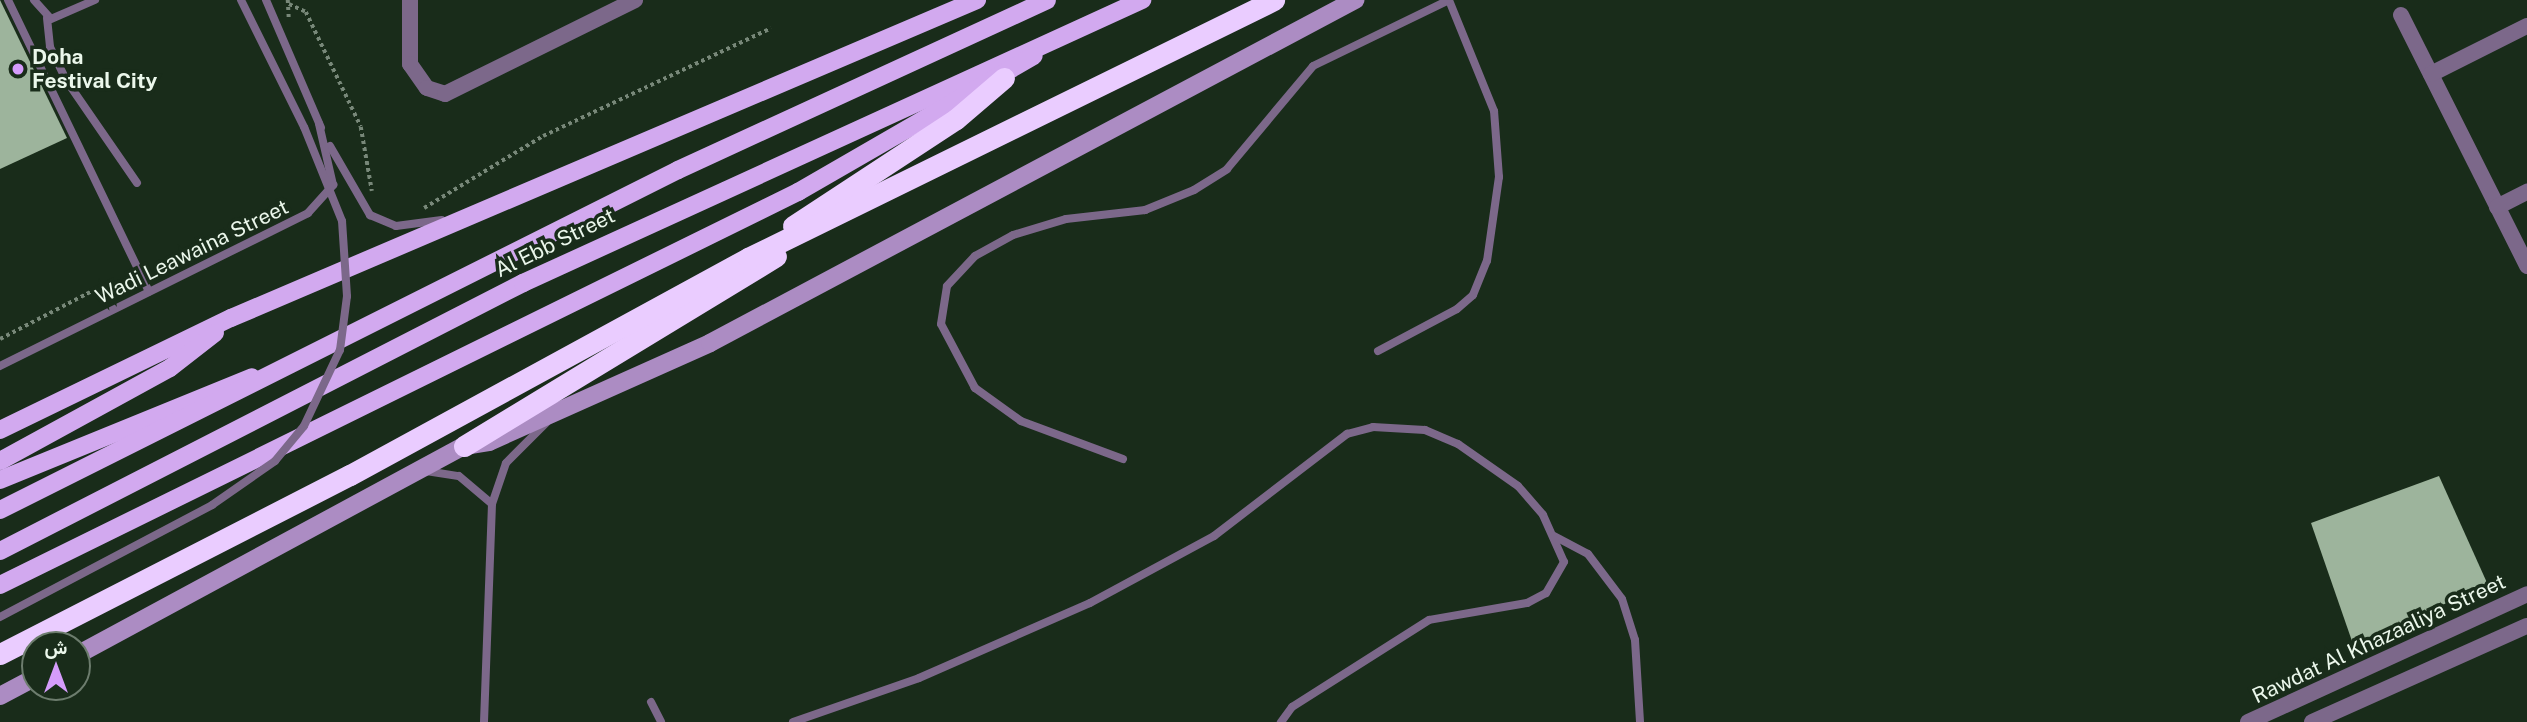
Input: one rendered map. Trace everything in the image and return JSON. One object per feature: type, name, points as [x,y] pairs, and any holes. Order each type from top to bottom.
[{"type":"highway","points":[[0,654],[350,475],[748,258],[1273,0]]},
{"type":"highway","points":[[748,258],[956,119],[1004,78]]},
{"type":"highway","points":[[464,446],[760,268],[810,229]]},
{"type":"main road","points":[[0,430],[231,318],[493,211],[976,0]]},
{"type":"main road","name":"Al Ebb Street","points":[[0,510],[308,359],[678,170],[1047,0]]},
{"type":"main road","name":"Al Ebb Street","points":[[0,551],[523,283],[1142,0]]},
{"type":"main road","points":[[91,647],[464,446],[489,442],[560,405],[720,338],[1355,0]]},
{"type":"main road","points":[[0,585],[798,192],[1004,78],[1056,38]]},
{"type":"main road","points":[[0,461],[170,368],[231,318]]},
{"type":"main road","points":[[0,480],[201,393],[308,359]]},
{"type":"main road","points":[[0,714],[5,694],[21,685]]},
{"type":"street","points":[[410,0],[410,64],[426,88],[445,94],[635,0]]},
{"type":"street","points":[[2401,15],[2527,266]]},
{"type":"street","points":[[2431,74],[2527,26]]},
{"type":"street","points":[[2497,207],[2527,192]]},
{"type":"street","name":"Rawdat Al Khazaaliya Street","points":[[2248,722],[2527,594]]},
{"type":"street","points":[[2312,722],[2527,625]]},
{"type":"lane","points":[[8,0],[149,292]]},
{"type":"lane","points":[[34,0],[47,18],[50,47],[66,80],[137,183]]},
{"type":"lane","points":[[47,18],[95,0]]},
{"type":"lane","points":[[0,617],[212,505],[275,461],[304,426],[340,350],[347,296],[342,220],[304,127],[241,0]]},
{"type":"lane","points":[[266,0],[318,124],[363,208],[381,222],[410,226],[493,211]]},
{"type":"lane","points":[[1123,459],[1021,421],[975,388],[942,324],[947,286],[975,256],[1013,235],[1066,219],[1145,211],[1194,190],[1227,169],[1313,66],[1449,0],[1494,111],[1499,177],[1488,261],[1473,295],[1457,309],[1378,351]]},
{"type":"lane","name":"Wadi Leawaina Street","points":[[0,366],[318,205],[333,185],[333,169],[318,124]]},
{"type":"lane","points":[[484,722],[492,504],[506,463],[560,405]]},
{"type":"lane","points":[[793,722],[919,678],[1090,603],[1214,536],[1320,451],[1373,427],[1425,430],[1458,444],[1518,486],[1554,536],[1564,562],[1546,593],[1527,603],[1429,620],[1304,700],[1281,722]]},
{"type":"lane","points":[[417,472],[459,476],[492,504]]},
{"type":"lane","points":[[1554,536],[1588,554],[1622,599],[1635,640],[1640,722]]},
{"type":"lane","points":[[651,702],[661,722]]},
{"type":"path","points":[[289,4],[306,12],[361,127],[378,202]]},
{"type":"path","points":[[414,212],[543,136],[771,28]]},
{"type":"path","points":[[0,340],[100,287]]},
{"type":"building","name":"Doha Festival City","points":[[0,0],[67,138],[0,169]]},
{"type":"building","points":[[2439,476],[2488,585],[2353,644],[2311,523]]},
{"type":"place","name":"Doha Festival City","points":[[18,69]]}]
